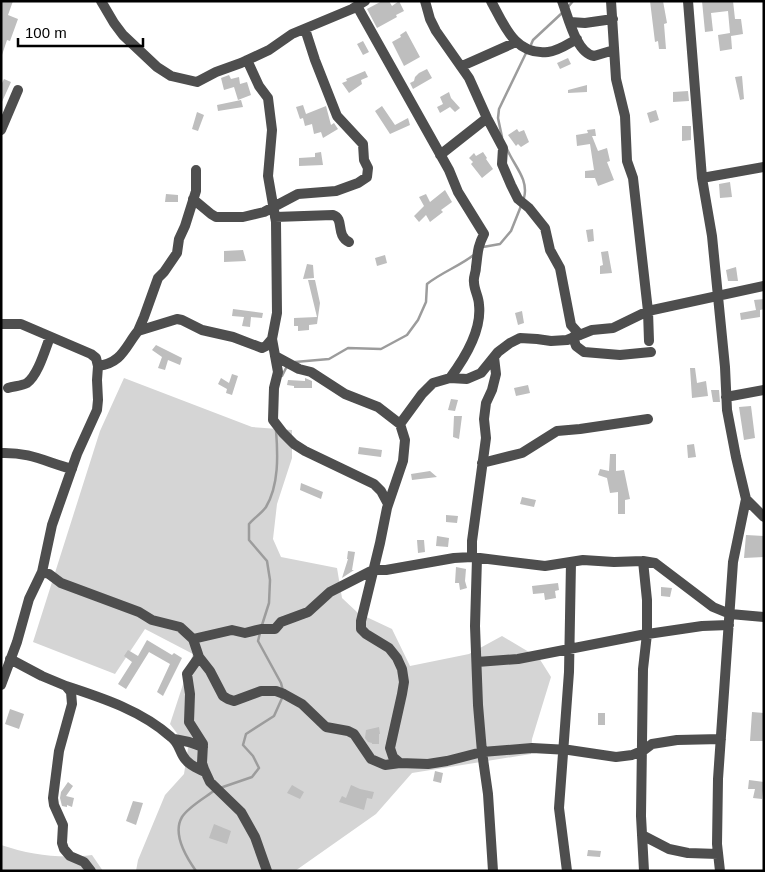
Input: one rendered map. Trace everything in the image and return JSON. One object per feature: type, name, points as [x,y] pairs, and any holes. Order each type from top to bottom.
[{"type":"street","points":[[101,1],[123,35],[156,67],[171,76],[197,82],[269,50],[292,34],[361,4],[458,192],[484,234],[477,248],[474,277],[474,285],[480,306],[475,335],[460,364],[450,378]]},
{"type":"street","points":[[425,1],[430,19],[436,31],[462,66],[503,148],[502,164],[510,185],[518,199],[529,208],[544,228],[550,250],[560,268],[570,325],[577,336],[576,346],[584,352],[620,355],[651,352]]},
{"type":"street","points":[[491,1],[511,38],[535,51],[549,52],[577,40]]},
{"type":"street","points":[[562,1],[581,47],[590,55],[599,55],[614,50]]},
{"type":"street","points":[[611,1],[616,79],[625,116],[627,161],[633,178],[648,311],[649,341]]},
{"type":"street","points":[[688,1],[702,178],[712,236],[726,397],[732,440],[746,499],[733,562],[720,739],[718,779],[718,854],[720,871]]},
{"type":"street","points":[[570,22],[584,23],[613,19]]},
{"type":"street","points":[[193,199],[211,214],[222,218],[252,215],[264,212],[298,194],[316,194],[341,190],[365,179],[368,172],[364,160],[363,144],[337,116],[305,29]]},
{"type":"street","points":[[462,66],[516,42]]},
{"type":"street","points":[[247,60],[259,86],[268,98],[272,130],[268,176],[275,217],[277,313],[272,339],[278,372],[274,388],[273,415],[275,423],[282,433],[305,452],[374,484],[381,491],[388,504]]},
{"type":"street","points":[[1,130],[18,90]]},
{"type":"street","points":[[440,155],[487,118]]},
{"type":"street","points":[[702,178],[764,168]]},
{"type":"street","points":[[98,366],[114,362],[128,347],[144,318],[158,278],[177,253],[179,239],[196,191],[196,170]]},
{"type":"street","points":[[275,217],[337,216],[341,234],[349,242]]},
{"type":"street","points":[[400,424],[422,394],[433,383],[450,378],[467,379],[481,374],[498,352],[520,338],[537,338],[551,341],[577,336],[592,330],[612,328],[648,311],[764,286]]},
{"type":"street","points":[[138,331],[177,319],[202,330],[233,337],[262,348],[272,339]]},
{"type":"street","points":[[1,324],[21,324],[91,354],[96,358],[98,366],[98,404],[52,525],[42,572],[28,599],[17,642],[2,681]]},
{"type":"street","points":[[8,388],[25,385],[29,382],[39,365],[50,337]]},
{"type":"street","points":[[275,356],[299,369],[311,372],[345,394],[378,407],[400,424],[405,440],[403,461],[388,504],[361,621],[361,629],[389,648],[398,658],[402,669],[404,682],[390,748],[393,758],[400,763]]},
{"type":"street","points":[[493,871],[488,794],[482,752],[472,542],[486,438],[484,419],[486,403],[496,374],[494,357]]},
{"type":"street","points":[[726,397],[764,390]]},
{"type":"street","points":[[482,463],[522,453],[557,431],[580,430],[648,419]]},
{"type":"street","points":[[4,451],[34,456],[72,469]]},
{"type":"street","points":[[746,499],[764,517]]},
{"type":"street","points":[[193,639],[232,630],[245,633],[261,628],[275,629],[281,622],[308,612],[330,592],[373,570],[386,570],[454,558],[474,558],[545,566],[583,560],[655,563],[713,608],[730,614],[764,617]]},
{"type":"street","points":[[643,561],[647,600],[647,634],[643,669],[642,751],[644,871]]},
{"type":"street","points":[[566,871],[559,808],[570,648],[571,562]]},
{"type":"street","points":[[42,572],[61,582],[139,612],[152,620],[180,627],[193,639],[199,657],[210,671],[224,696],[228,699],[234,700],[261,691],[276,691],[284,694],[302,704],[326,727],[354,734],[371,759],[385,765],[447,762],[482,752],[532,748],[616,757],[632,755],[652,744],[677,740],[720,739]]},
{"type":"street","points":[[477,662],[518,659],[647,634],[702,626],[729,625]]},
{"type":"street","points":[[199,657],[187,674],[190,694],[188,716],[192,728],[203,747],[202,763],[210,782],[241,812],[255,838],[267,871]]},
{"type":"street","points":[[10,659],[42,676],[114,703],[151,722],[174,739],[190,764],[205,772]]},
{"type":"street","points":[[66,686],[71,692],[72,704],[59,752],[53,790],[54,805],[63,824],[62,843],[64,849],[70,856],[84,862],[92,871]]},
{"type":"street","points":[[174,739],[203,747]]},
{"type":"street","points":[[642,835],[669,849],[688,853],[718,854]]},
{"type":"shaded area","points":[[124,378],[252,427],[292,430],[292,458],[277,504],[273,539],[281,557],[337,568],[342,598],[358,613],[392,629],[410,666],[469,654],[502,636],[539,658],[551,677],[532,739],[531,754],[412,773],[376,814],[295,871],[136,871],[138,860],[165,795],[184,774],[188,748],[170,724],[193,654],[145,629],[115,674],[33,642],[100,431]]},
{"type":"shaded area","points":[[1,845],[46,855],[68,857],[92,855],[103,871],[1,871]]},
{"type":"building","points":[[1,1],[13,1],[8,15],[18,19],[10,41],[7,40],[2,55]]},
{"type":"building","points":[[382,1],[389,1],[392,6],[399,1],[404,11],[377,28],[367,9]]},
{"type":"building","points":[[650,1],[663,1],[667,23],[664,24],[666,49],[659,49],[658,41],[655,42]]},
{"type":"building","points":[[702,1],[733,1],[735,19],[741,19],[743,34],[731,36],[732,49],[720,51],[718,35],[730,33],[728,11],[711,13],[713,31],[705,32]]},
{"type":"building","points":[[406,31],[420,57],[404,66],[392,42],[401,37],[400,35]]},
{"type":"building","points":[[363,41],[369,52],[363,55],[357,44]]},
{"type":"building","points":[[568,58],[571,64],[560,69],[557,63]]},
{"type":"building","points":[[427,69],[432,78],[413,89],[410,83],[414,81],[419,73]]},
{"type":"building","points":[[365,71],[368,77],[361,80],[362,84],[349,93],[342,83],[347,81],[346,79]]},
{"type":"building","points":[[229,75],[231,79],[239,77],[240,84],[247,82],[251,95],[238,100],[234,87],[224,90],[221,78]]},
{"type":"building","points":[[742,76],[744,99],[740,100],[735,77]]},
{"type":"building","points":[[4,79],[11,82],[1,104],[1,85]]},
{"type":"building","points":[[587,85],[587,92],[568,93],[568,90]]},
{"type":"building","points":[[688,91],[689,101],[673,102],[673,92]]},
{"type":"building","points":[[449,92],[451,98],[460,108],[455,112],[450,107],[440,113],[437,107],[443,104],[440,97]]},
{"type":"building","points":[[241,100],[243,107],[218,111],[217,105]]},
{"type":"building","points":[[303,105],[306,114],[326,106],[331,125],[334,123],[338,129],[323,138],[321,132],[314,134],[312,124],[305,126],[303,118],[300,119],[296,107]]},
{"type":"building","points":[[382,106],[395,125],[408,118],[410,125],[390,134],[375,111]]},
{"type":"building","points":[[656,110],[659,120],[650,123],[647,113]]},
{"type":"building","points":[[197,112],[204,115],[198,131],[192,129]]},
{"type":"building","points":[[682,126],[691,126],[691,140],[682,141]]},
{"type":"building","points":[[517,129],[519,132],[524,130],[529,142],[521,147],[518,144],[516,146],[508,135]]},
{"type":"building","points":[[595,129],[596,136],[592,136],[598,151],[607,148],[610,161],[607,162],[614,180],[598,186],[595,178],[585,178],[585,171],[594,170],[590,144],[577,146],[576,135],[588,133],[587,130]]},
{"type":"building","points":[[321,152],[323,165],[299,166],[299,158],[315,157],[315,153]]},
{"type":"building","points":[[483,152],[493,169],[482,178],[471,164],[473,162],[469,158],[474,153],[476,156]]},
{"type":"building","points":[[730,182],[732,197],[720,198],[719,184]]},
{"type":"building","points":[[445,190],[452,202],[430,222],[426,215],[419,222],[414,216],[424,206],[419,197],[426,194],[430,202]]},
{"type":"building","points":[[166,194],[178,195],[178,202],[165,202]]},
{"type":"building","points":[[593,229],[594,241],[588,242],[586,230]]},
{"type":"building","points":[[243,250],[246,261],[224,262],[224,251]]},
{"type":"building","points":[[608,251],[612,273],[600,274],[600,266],[603,265],[601,252]]},
{"type":"building","points":[[385,255],[387,263],[377,266],[375,258]]},
{"type":"building","points":[[307,264],[313,265],[314,278],[303,279]]},
{"type":"building","points":[[736,267],[738,281],[728,281],[726,270]]},
{"type":"building","points":[[308,280],[315,280],[320,303],[317,324],[309,325],[309,330],[298,331],[298,326],[294,326],[294,318],[317,317]]},
{"type":"building","points":[[764,299],[764,309],[760,310],[760,317],[741,320],[740,313],[756,310],[754,300]]},
{"type":"building","points":[[233,309],[263,313],[262,318],[251,317],[250,327],[242,326],[244,317],[232,316]]},
{"type":"building","points":[[522,311],[524,323],[518,325],[515,313]]},
{"type":"building","points":[[156,345],[182,358],[180,365],[168,360],[165,370],[158,368],[162,357],[152,350]]},
{"type":"building","points":[[690,368],[695,368],[697,383],[706,381],[708,396],[692,398]]},
{"type":"building","points":[[232,374],[238,376],[232,395],[226,393],[227,389],[218,384],[221,378],[229,383]]},
{"type":"building","points":[[305,378],[312,381],[312,388],[294,388],[294,386],[287,385],[288,380],[305,381]]},
{"type":"building","points":[[528,385],[530,393],[516,396],[514,388]]},
{"type":"building","points":[[711,390],[719,390],[720,402],[713,402]]},
{"type":"building","points":[[451,399],[458,400],[455,411],[448,410]]},
{"type":"building","points":[[751,406],[755,438],[744,440],[739,407]]},
{"type":"building","points":[[454,416],[462,416],[459,439],[453,437]]},
{"type":"building","points":[[694,444],[696,457],[688,458],[687,445]]},
{"type":"building","points":[[359,447],[382,450],[381,457],[358,454]]},
{"type":"building","points":[[610,454],[616,454],[616,471],[624,470],[630,499],[625,500],[625,514],[618,514],[618,492],[610,493],[607,478],[598,475],[600,469],[609,471]]},
{"type":"building","points":[[430,471],[437,477],[412,480],[411,474]]},
{"type":"building","points":[[301,483],[323,492],[321,499],[300,490]]},
{"type":"building","points":[[522,497],[536,500],[534,507],[520,504]]},
{"type":"building","points":[[446,515],[458,516],[457,523],[446,522]]},
{"type":"building","points":[[746,535],[764,536],[764,557],[744,558]]},
{"type":"building","points":[[437,536],[449,538],[448,547],[436,546]]},
{"type":"building","points":[[417,540],[424,540],[425,552],[418,553]]},
{"type":"building","points":[[348,551],[355,552],[352,570],[354,570],[342,578],[348,559]]},
{"type":"building","points":[[456,567],[466,569],[465,581],[467,588],[460,590],[459,583],[455,583]]},
{"type":"building","points":[[558,583],[559,590],[555,591],[556,598],[545,600],[544,593],[533,594],[532,586]]},
{"type":"building","points":[[661,587],[672,588],[670,597],[661,596]]},
{"type":"building","points":[[147,640],[172,655],[174,653],[182,658],[163,696],[157,692],[170,664],[149,652],[126,689],[118,684],[132,662],[124,656],[128,650],[138,656]]},
{"type":"building","points":[[10,709],[24,714],[19,729],[5,724]]},
{"type":"building","points":[[752,712],[764,713],[764,741],[750,741]]},
{"type":"building","points":[[598,713],[605,713],[605,725],[598,725]]},
{"type":"building","points":[[379,727],[379,744],[368,742],[365,738],[366,730]]},
{"type":"building","points":[[435,771],[443,773],[441,783],[433,781]]},
{"type":"building","points":[[749,780],[764,782],[762,799],[753,798],[755,789],[748,789]]},
{"type":"building","points":[[68,782],[73,786],[66,796],[74,798],[72,807],[62,806],[60,798],[61,792]]},
{"type":"building","points":[[292,785],[304,792],[300,799],[287,793]]},
{"type":"building","points":[[351,785],[374,792],[372,799],[367,798],[364,810],[339,802],[342,796],[346,798]]},
{"type":"building","points":[[133,801],[143,803],[136,825],[126,821]]},
{"type":"building","points":[[214,824],[231,831],[227,844],[209,838]]},
{"type":"building","points":[[588,850],[601,851],[600,857],[587,856]]},
{"type":"waterway","points":[[568,7],[573,1]]},
{"type":"waterway","points":[[530,47],[533,40],[562,13]]},
{"type":"waterway","points":[[502,137],[498,118],[499,109],[527,51]]},
{"type":"waterway","points":[[507,149],[523,179],[524,198]]},
{"type":"waterway","points":[[483,247],[500,244],[511,231],[521,206]]},
{"type":"waterway","points":[[293,363],[329,359],[348,348],[381,349],[407,335],[418,320],[426,302],[427,284],[475,254]]},
{"type":"waterway","points":[[282,376],[288,366]]},
{"type":"waterway","points":[[262,625],[269,603],[270,580],[267,561],[249,540],[249,524],[266,507],[273,489],[277,460],[276,430]]},
{"type":"waterway","points":[[260,633],[258,641],[281,683],[283,691]]},
{"type":"waterway","points":[[220,788],[252,777],[259,768],[253,756],[243,745],[246,734],[274,716],[283,696]]},
{"type":"waterway","points":[[196,871],[188,859],[179,838],[179,824],[188,810],[215,790]]}]
